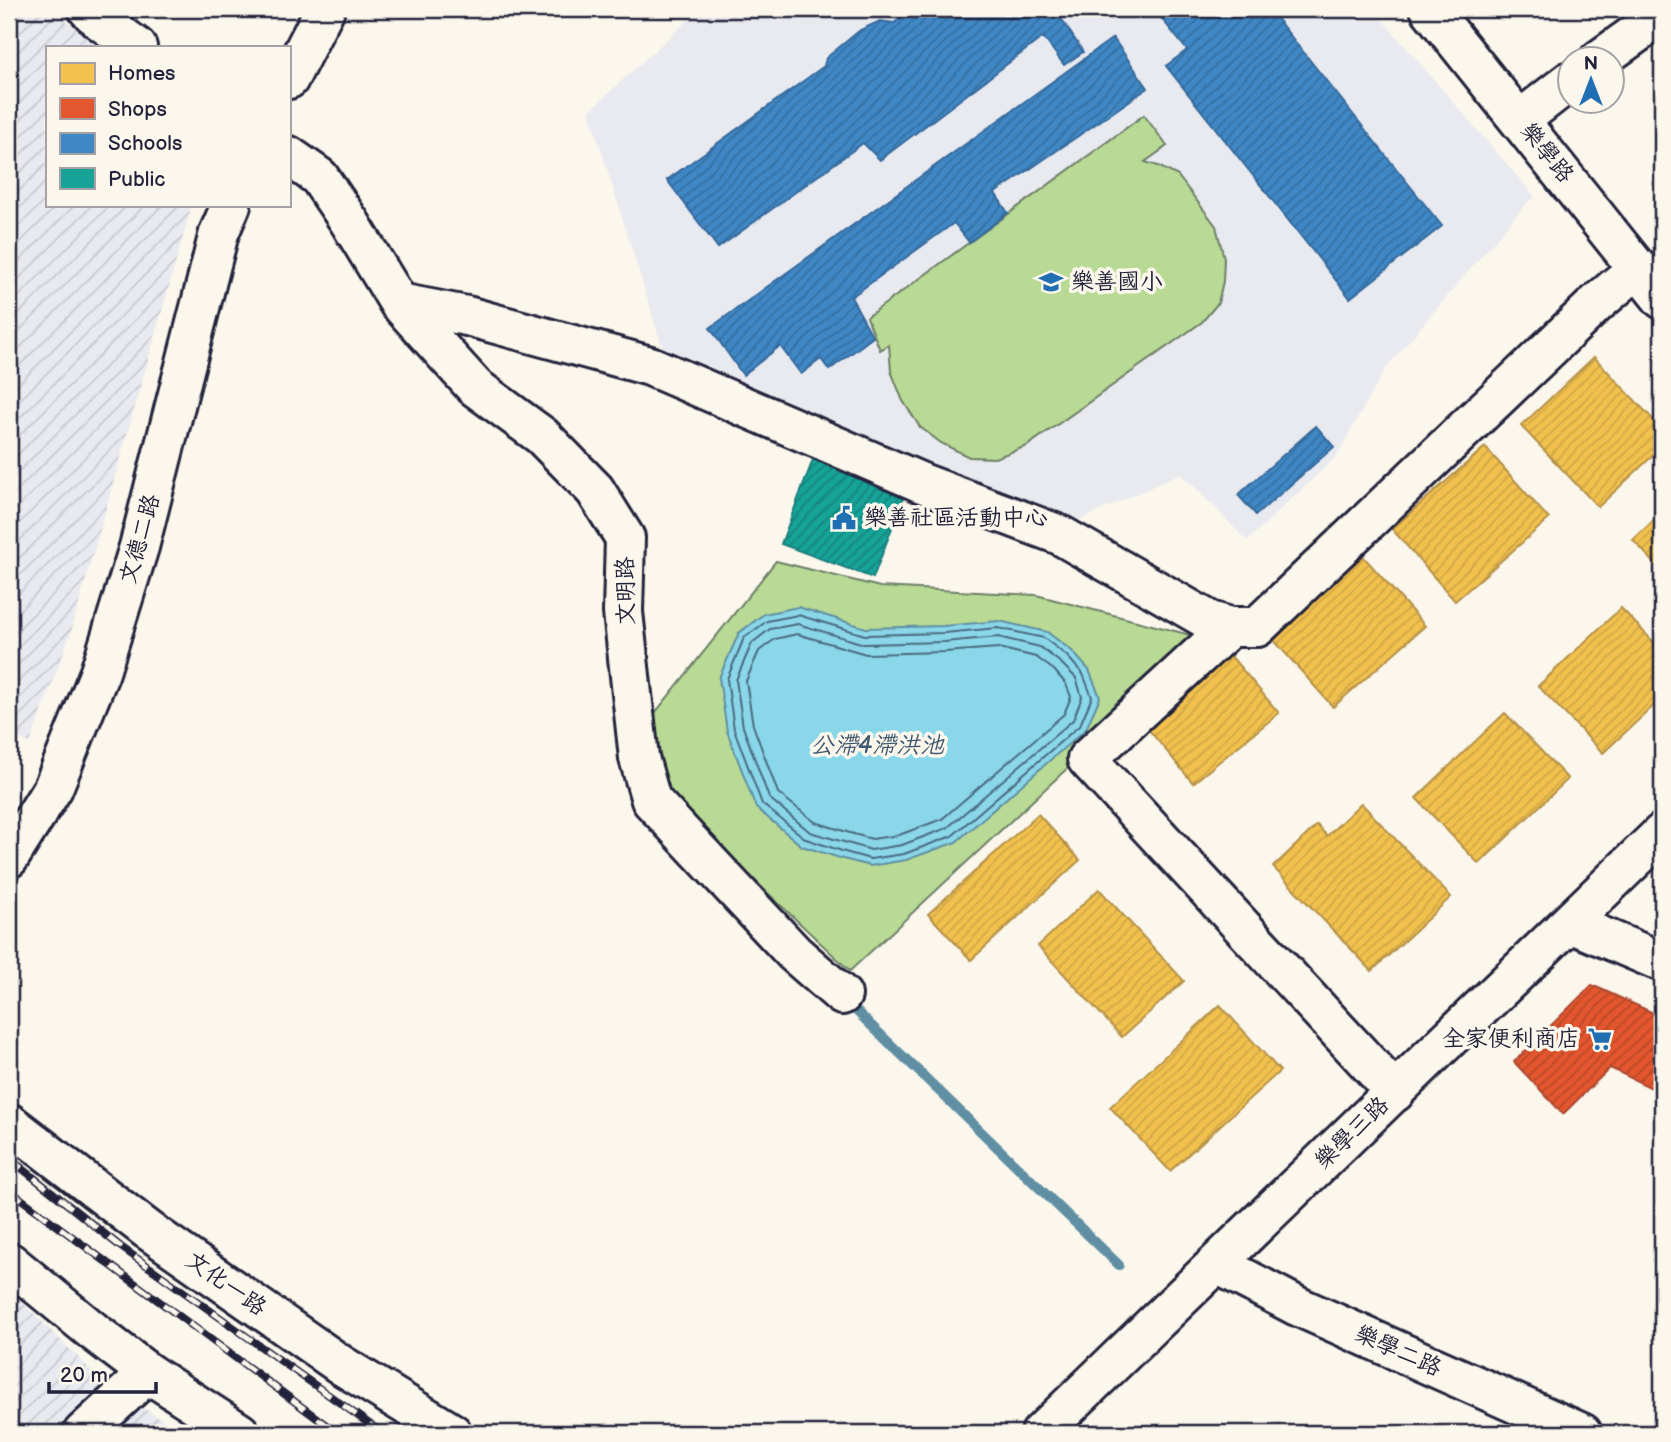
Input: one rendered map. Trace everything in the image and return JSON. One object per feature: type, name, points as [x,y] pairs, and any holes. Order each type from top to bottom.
[{"type":"street","points":[[88,9],[136,46]]},
{"type":"street","points":[[290,77],[325,9]]},
{"type":"street","name":"樂學路","points":[[1430,9],[1662,299]]},
{"type":"street","points":[[1619,46],[1662,15]]},
{"type":"street","points":[[1520,120],[1556,92]]},
{"type":"street","name":"文明路","points":[[290,157],[319,177],[399,303],[475,387],[542,436],[595,489],[625,538],[623,612],[639,758],[651,800],[794,953],[842,995]]},
{"type":"street","name":"文德二路","points":[[9,858],[53,788],[100,672],[139,547],[219,233],[231,206]]},
{"type":"street","points":[[399,303],[467,316],[650,366],[922,483],[1060,535],[1220,624],[1256,627],[1587,312],[1638,268]]},
{"type":"street","points":[[1090,720],[1220,624]]},
{"type":"street","points":[[1220,624],[1087,759],[1395,1092]]},
{"type":"street","name":"樂學三路","points":[[1041,1433],[1662,833]]},
{"type":"street","points":[[1570,923],[1662,962]]},
{"type":"street","name":"文化一路","points":[[9,1123],[148,1230],[341,1365],[452,1433]]},
{"type":"street","points":[[9,1262],[148,1373],[240,1433]]},
{"type":"street","name":"樂學二路","points":[[1217,1264],[1297,1306],[1582,1433]]},
{"type":"street","points":[[83,1433],[148,1373]]},
{"type":"shaded area","points":[[9,9],[53,9],[96,46],[46,46],[46,206],[192,206],[71,632],[30,743],[9,735]]},
{"type":"shaded area","name":"樂善國小","points":[[700,9],[1373,9],[1535,197],[1525,205],[1386,368],[1336,457],[1247,541],[1179,474],[1076,522],[666,359],[589,111]]},
{"type":"shaded area","points":[[9,1289],[104,1383],[183,1433],[9,1433]]},
{"type":"green space","points":[[1144,115],[1167,146],[1145,162],[1178,176],[1216,226],[1224,258],[1218,303],[1202,322],[1027,446],[995,458],[969,457],[941,443],[920,427],[903,401],[891,371],[889,345],[880,350],[867,317]]},
{"type":"green space","points":[[776,561],[880,587],[1036,595],[1206,639],[850,971],[671,801],[644,727]]},
{"type":"water","name":"公滯4滯洪池","points":[[798,607],[866,628],[999,621],[1047,632],[1072,651],[1089,670],[1100,697],[1086,729],[956,842],[906,860],[870,866],[843,859],[802,846],[756,808],[727,731],[719,678],[739,633],[764,614]]},
{"type":"building: Homes","points":[[1594,357],[1662,429],[1662,447],[1598,507],[1521,426]]},
{"type":"building: Homes","points":[[1485,447],[1549,519],[1455,601],[1392,529]]},
{"type":"building: Homes","points":[[1662,512],[1662,571],[1633,540]]},
{"type":"building: Homes","points":[[1363,556],[1425,626],[1333,707],[1271,637]]},
{"type":"building: Homes","points":[[1621,608],[1662,651],[1662,698],[1603,753],[1538,686]]},
{"type":"building: Homes","points":[[1209,630],[1279,713],[1193,783],[1124,700]]},
{"type":"building: Homes","points":[[1505,713],[1568,779],[1479,864],[1416,798]]},
{"type":"building: Homes","points":[[1361,803],[1451,897],[1372,971],[1273,867],[1317,825],[1327,836]]},
{"type":"building: Homes","points":[[1038,814],[1080,860],[971,960],[928,914]]},
{"type":"building: Homes","points":[[1099,889],[1184,981],[1122,1037],[1038,946]]},
{"type":"building: Homes","points":[[1220,1005],[1280,1071],[1170,1171],[1110,1107]]},
{"type":"building: Shops","name":"全家便利商店","points":[[1592,985],[1662,1017],[1662,1093],[1610,1068],[1563,1114],[1514,1062]]},
{"type":"building: Schools","points":[[913,9],[1055,9],[1083,52],[1064,65],[1043,37],[880,160],[863,143],[718,248],[667,180],[824,66],[826,58],[860,30],[880,21],[894,23]]},
{"type":"building: Schools","points":[[1154,9],[1269,9],[1442,226],[1350,298],[1166,66],[1187,50]]},
{"type":"building: Schools","points":[[1113,38],[1148,88],[995,193],[1008,213],[969,242],[954,223],[851,297],[873,337],[829,370],[821,359],[801,374],[780,346],[743,375],[710,328]]},
{"type":"building: Schools","points":[[1316,426],[1334,447],[1256,515],[1238,495]]},
{"type":"building: Public","name":"樂善社區活動中心","points":[[814,457],[906,491],[873,578],[781,544]]},
{"type":"waterway","points":[[849,1004],[1119,1265]]},
{"type":"railway","points":[[9,1158],[121,1247],[382,1433]]},
{"type":"railway","points":[[9,1190],[337,1433]]},
{"type":"place","name":"樂善國小","points":[[1051,282]]},
{"type":"place","name":"樂善社區活動中心","points":[[844,518]]},
{"type":"place","name":"全家便利商店","points":[[1600,1039]]}]
